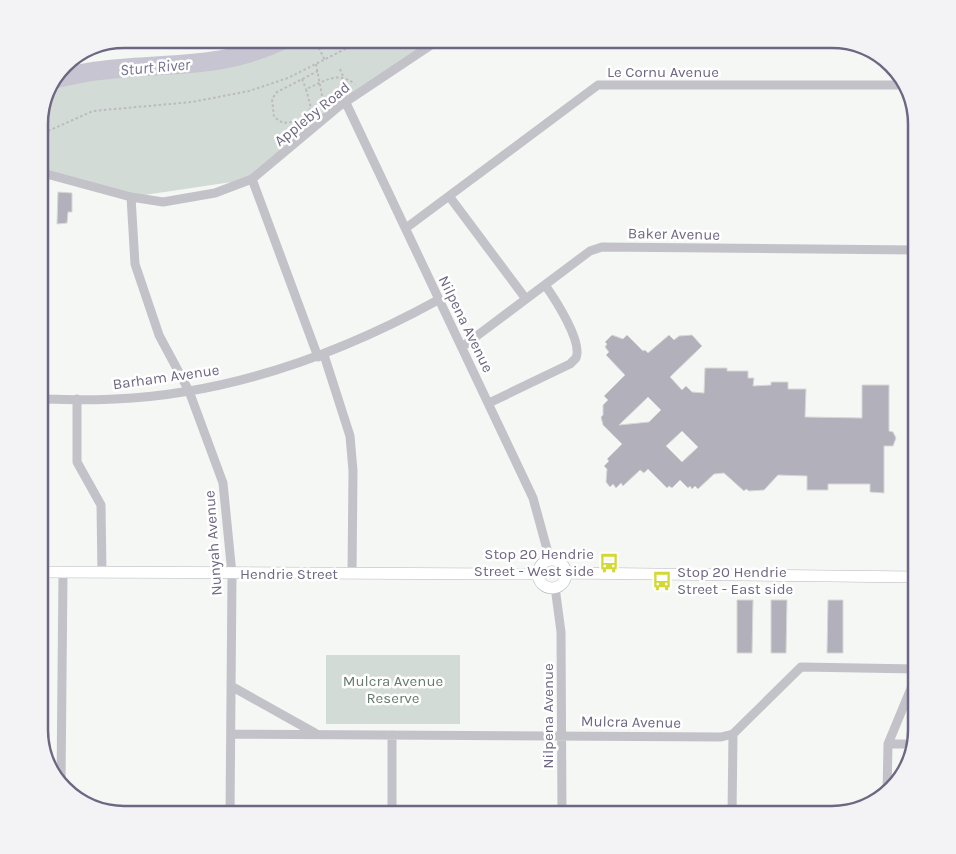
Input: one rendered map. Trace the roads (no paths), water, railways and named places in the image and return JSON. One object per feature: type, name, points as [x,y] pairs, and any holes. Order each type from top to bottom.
[{"type":"street","name":"Appleby Road","points":[[48,174],[131,197],[163,202],[214,193],[252,179],[363,90],[428,47]]},
{"type":"street","name":"Le Cornu Avenue","points":[[406,228],[598,85],[898,85]]},
{"type":"street","name":"Nilpena Avenue","points":[[346,103],[533,498],[550,560]]},
{"type":"street","points":[[252,179],[348,426],[352,471],[352,574]]},
{"type":"street","points":[[449,196],[526,299]]},
{"type":"street","name":"Nunyah Avenue","points":[[131,197],[135,264],[159,335],[189,391],[223,483],[232,574],[230,806]]},
{"type":"street","name":"Baker Avenue","points":[[462,347],[590,251],[602,248],[908,250]]},
{"type":"street","points":[[489,403],[570,364],[576,358],[577,346],[555,300],[545,285]]},
{"type":"street","name":"Barham Avenue","points":[[48,399],[115,400],[189,391],[256,377],[321,356],[386,329],[438,300]]},
{"type":"street","points":[[77,399],[77,462],[101,505],[102,573]]},
{"type":"street","points":[[550,560],[562,564],[566,573],[563,582],[555,587],[543,584],[538,574],[541,566],[550,560]]},
{"type":"street","name":"Hendrie Street","points":[[48,572],[538,574]]},
{"type":"street","points":[[61,774],[63,573]]},
{"type":"street","points":[[566,573],[908,577]]},
{"type":"street","name":"Nilpena Avenue","points":[[555,587],[561,632],[562,806]]},
{"type":"street","points":[[732,806],[733,734],[801,667],[908,669]]},
{"type":"street","name":"Mulcra Avenue","points":[[231,686],[317,734]]},
{"type":"street","points":[[887,783],[888,744],[908,696]]},
{"type":"street","name":"Mulcra Avenue","points":[[231,734],[721,737],[733,734]]},
{"type":"street","points":[[392,735],[392,806]]},
{"type":"street","points":[[888,744],[907,744]]},
{"type":"waterway","name":"Sturt River","points":[[63,78],[115,69],[212,61],[236,57],[265,47]]},
{"type":"place","name":"Stop 20 Hendrie Street - West side","points":[[609,563]]},
{"type":"place","name":"Stop 20 Hendrie Street - East side","points":[[662,581]]},
{"type":"park label","name":"Mulcra Avenue Reserve","points":[[393,690]]}]
